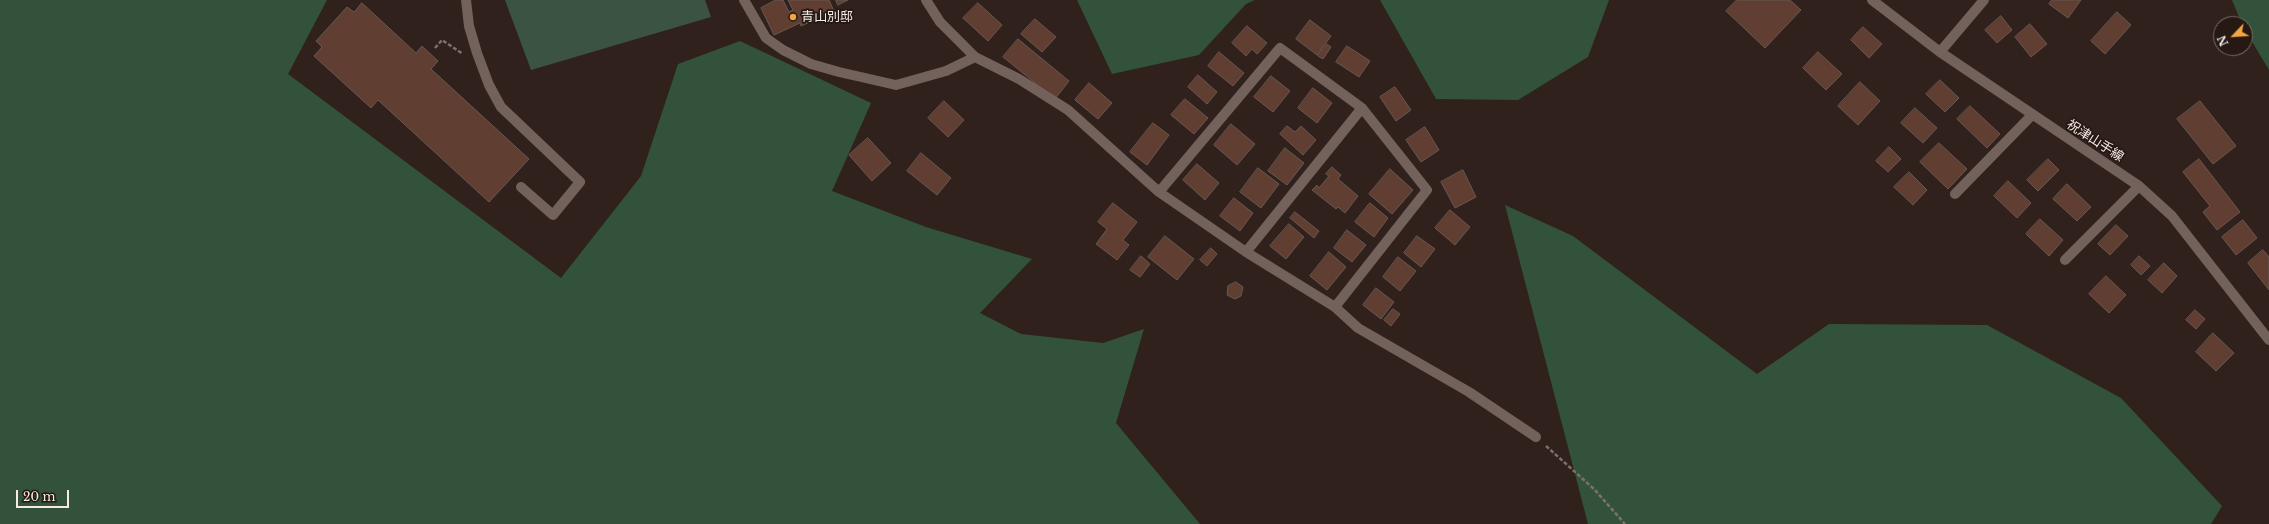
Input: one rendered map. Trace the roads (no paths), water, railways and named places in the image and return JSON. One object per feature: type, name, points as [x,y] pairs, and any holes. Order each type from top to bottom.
[{"type":"street","points":[[466,0],[469,26],[483,68],[501,107],[580,182],[553,215],[521,187]]},
{"type":"street","points":[[744,0],[766,38],[783,50],[811,64],[839,72],[896,85],[946,71],[975,57]]},
{"type":"street","points":[[926,0],[940,22],[975,57],[1019,79],[1068,110],[1159,192],[1246,252],[1335,307],[1358,328],[1469,392],[1536,437]]},
{"type":"street","name":"祝津山手線","points":[[1872,0],[1940,52],[2139,186],[2172,216],[2269,340]]},
{"type":"street","points":[[1940,52],[1984,0]]},
{"type":"street","points":[[1159,192],[1280,48],[1362,108],[1428,190],[1335,307]]},
{"type":"street","points":[[1246,252],[1362,108]]},
{"type":"street","points":[[1955,194],[2032,115]]},
{"type":"street","points":[[2065,260],[2139,186]]},
{"type":"place","name":"青山別邸","points":[[793,17]]}]
